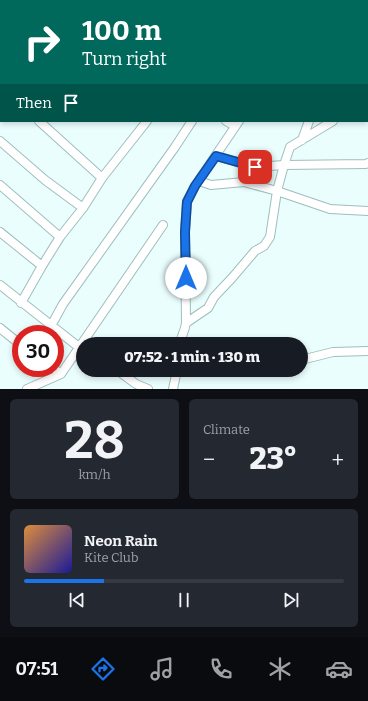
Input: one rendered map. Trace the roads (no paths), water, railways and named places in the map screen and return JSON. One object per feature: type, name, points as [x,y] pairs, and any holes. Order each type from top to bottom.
[{"type":"street","points":[[40,122],[102,178]]},
{"type":"street","points":[[21,303],[60,237],[83,208],[102,178],[146,122]]},
{"type":"street","points":[[52,325],[63,304],[175,148],[191,122]]},
{"type":"street","points":[[302,140],[309,122]]},
{"type":"street","points":[[186,323],[208,308],[214,297],[255,251],[264,246],[270,237],[277,191],[290,147],[331,122]]},
{"type":"street","points":[[182,337],[185,332],[186,323],[185,232],[187,202],[195,186],[237,124]]},
{"type":"street","points":[[0,141],[45,180],[83,208]]},
{"type":"street","points":[[216,156],[255,167],[368,163]]},
{"type":"street","points":[[202,182],[211,185],[244,182],[277,191],[330,209],[368,211]]},
{"type":"street","points":[[0,185],[60,237]]},
{"type":"street","points":[[88,337],[163,225]]},
{"type":"street","points":[[0,232],[42,266]]},
{"type":"street","points":[[0,285],[50,325]]},
{"type":"street","points":[[0,328],[12,337]]},
{"type":"street","points":[[64,334],[76,342]]},
{"type":"street","points":[[308,358],[332,352],[368,351]]},
{"type":"street","points":[[64,370],[76,354]]},
{"type":"street","points":[[27,389],[54,377]]},
{"type":"street","points":[[126,377],[136,384],[148,389]]},
{"type":"street","points":[[173,389],[176,377]]}]
